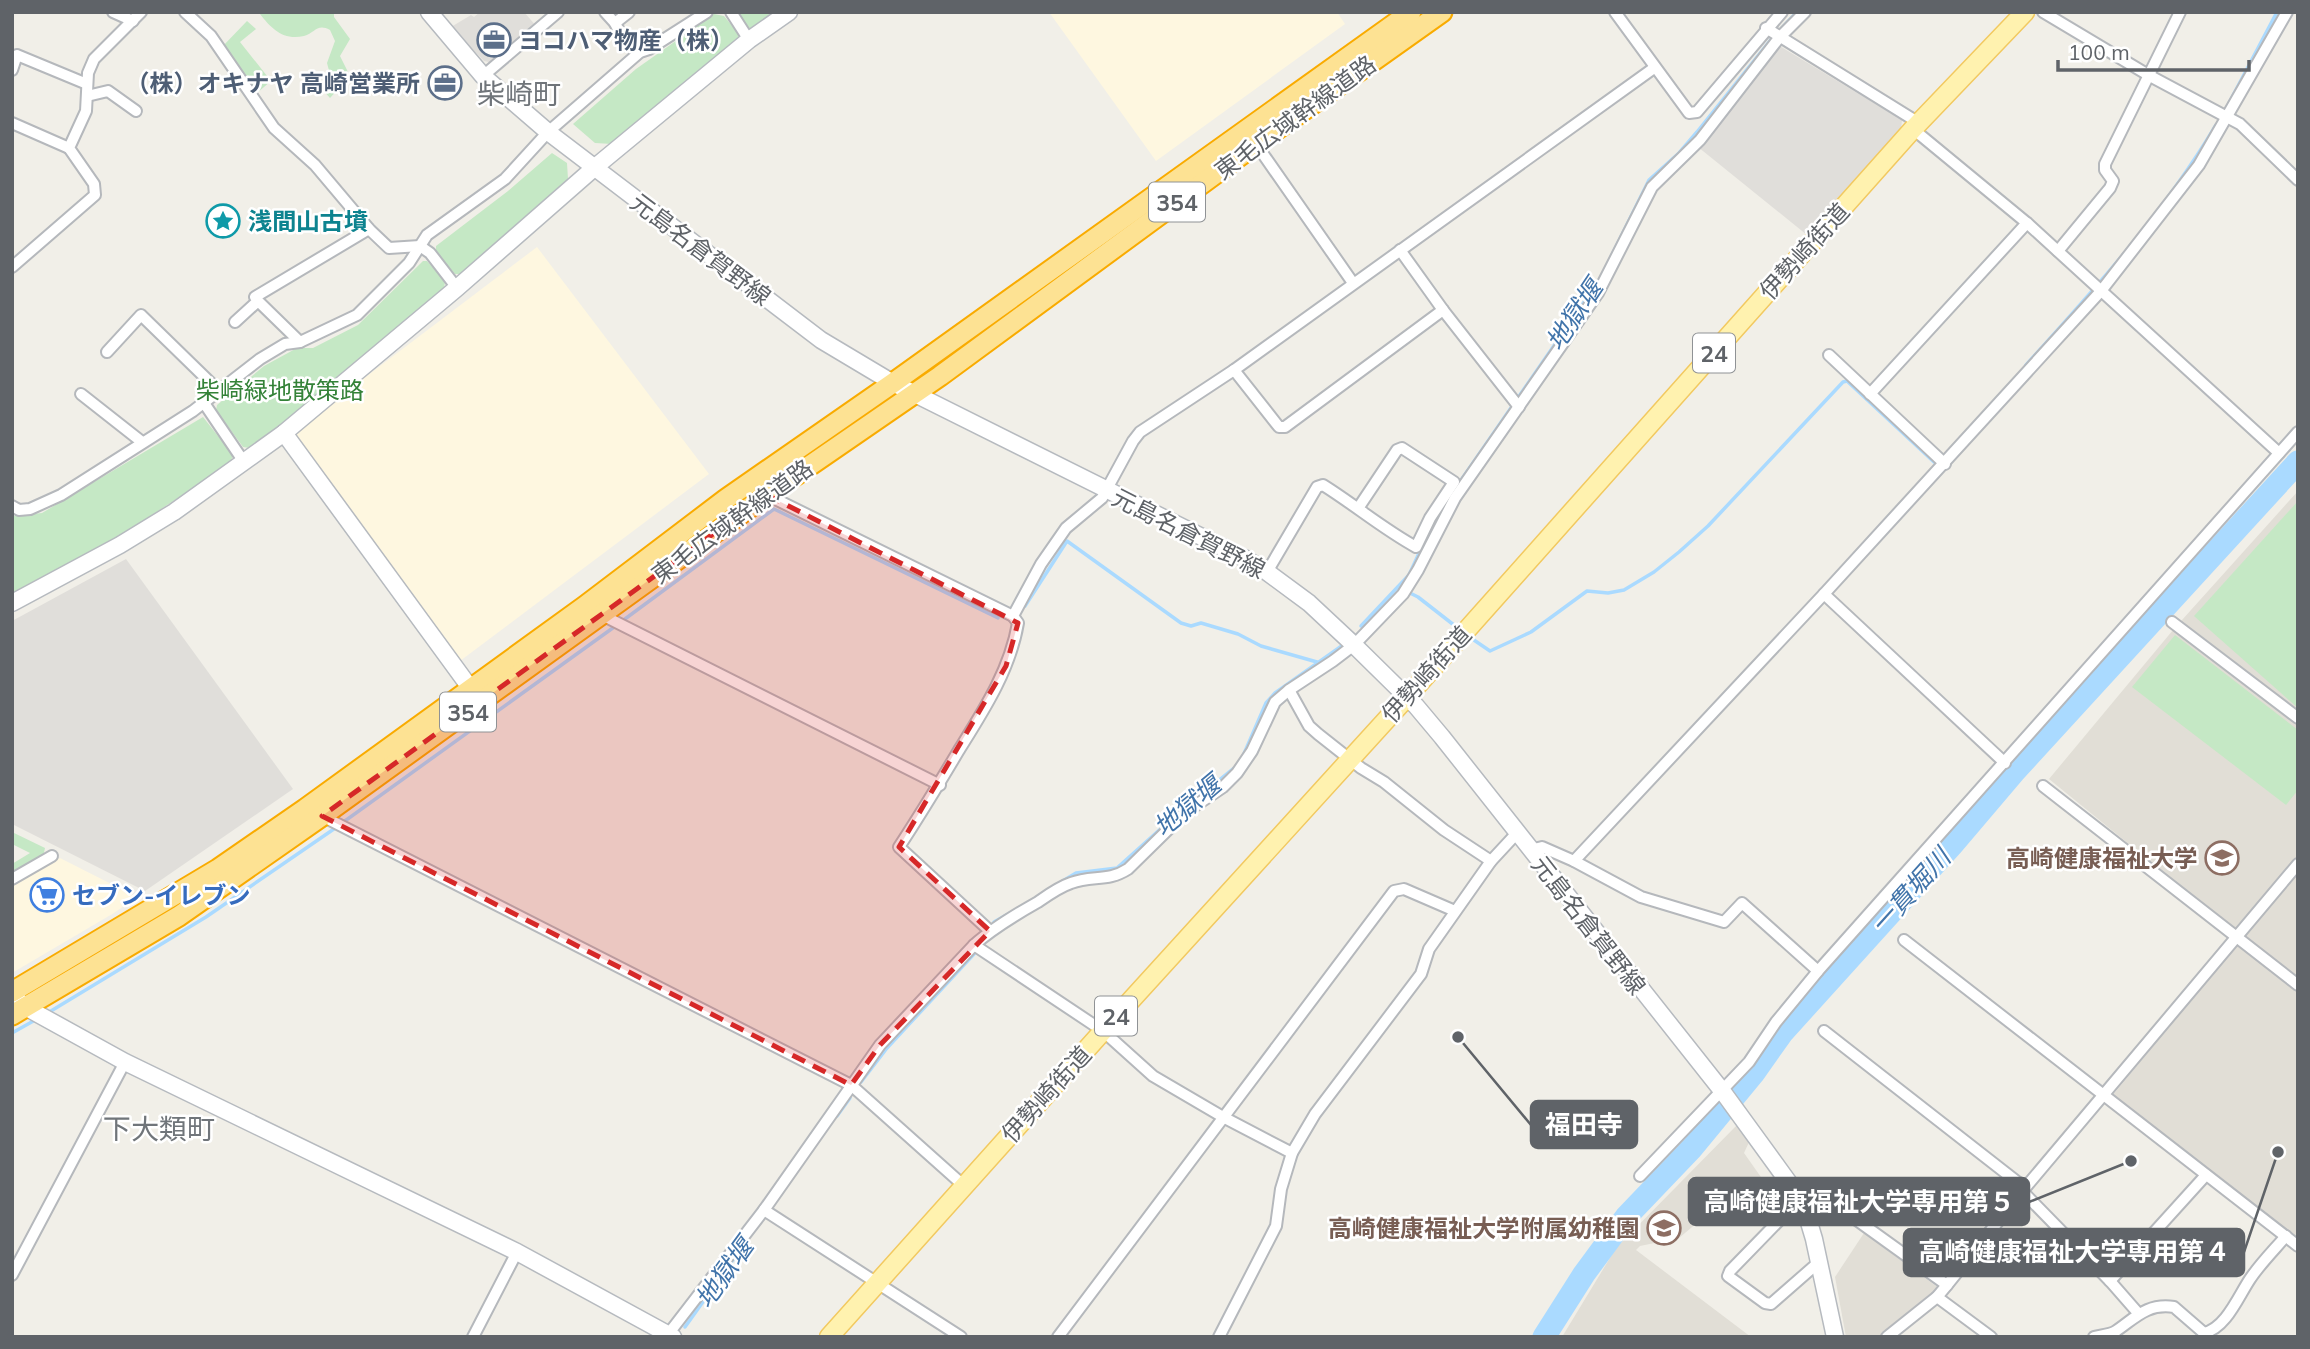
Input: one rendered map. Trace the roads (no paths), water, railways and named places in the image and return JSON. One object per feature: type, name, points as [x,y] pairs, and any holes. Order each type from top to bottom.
[{"type":"highway","name":"東毛広域幹線道路","points":[[15,1003],[218,869],[471,689],[726,499],[893,383],[1411,12]]},
{"type":"highway","name":"東毛広域幹線道路","points":[[15,1003],[179,916],[323,816],[1442,12]]},
{"type":"main road","name":"伊勢崎街道","points":[[829,1337],[963,1185],[1407,697],[1916,126],[2025,12]]},
{"type":"street","points":[[113,12],[137,17]]},
{"type":"street","points":[[185,12],[211,36],[274,128],[315,165],[369,229],[388,248],[420,246],[430,253],[457,288]]},
{"type":"street","name":"元島名倉賀野線","points":[[429,12],[483,76],[548,132],[821,340],[893,383],[1246,559],[1309,603],[1354,645],[1407,697],[1442,737],[1739,1112],[1795,1193],[1808,1219],[1835,1337]]},
{"type":"street","points":[[483,76],[558,12]]},
{"type":"street","points":[[605,12],[640,52]]},
{"type":"street","points":[[615,23],[629,12]]},
{"type":"street","points":[[12,506],[19,510],[42,505],[61,495],[204,403],[260,359],[285,344],[300,342],[358,315],[410,263],[435,228],[505,179],[548,132],[640,52],[707,12]]},
{"type":"street","points":[[731,12],[749,40]]},
{"type":"street","points":[[12,603],[142,532],[285,433],[594,168],[749,40],[789,12]]},
{"type":"street","points":[[1615,12],[1689,113],[1697,112],[1782,12]]},
{"type":"street","points":[[1267,572],[1317,487],[1323,485],[1416,547],[1428,535],[1598,293],[1652,187],[1700,140],[1779,38],[1805,12]]},
{"type":"street","points":[[2043,12],[2150,76],[2240,124],[2298,180]]},
{"type":"street","points":[[2058,251],[2110,188],[2113,181],[2105,170],[2105,164],[2180,12]]},
{"type":"street","points":[[1574,861],[1945,464],[2101,291],[2183,188],[2227,119],[2287,12]]},
{"type":"street","points":[[69,148],[86,111],[89,67],[137,17]]},
{"type":"street","points":[[1766,29],[1916,126],[2280,453]]},
{"type":"street","points":[[12,70],[17,55],[87,84]]},
{"type":"street","points":[[1013,616],[1041,564],[1066,528],[1102,498],[1140,432],[1234,370],[1654,68]]},
{"type":"street","points":[[87,96],[108,90],[136,111]]},
{"type":"street","points":[[12,123],[69,148],[94,184],[95,195],[12,267]]},
{"type":"street","points":[[1256,144],[1353,283]]},
{"type":"street","points":[[1870,394],[2027,223]]},
{"type":"street","points":[[256,297],[369,229]]},
{"type":"street","points":[[1400,250],[1519,407]]},
{"type":"street","points":[[235,322],[258,301],[300,342]]},
{"type":"street","points":[[1234,370],[1279,427],[1285,427],[1443,310]]},
{"type":"street","points":[[107,352],[141,315],[219,391]]},
{"type":"street","points":[[1829,355],[1945,464]]},
{"type":"street","points":[[81,394],[142,442]]},
{"type":"street","points":[[204,403],[244,462]]},
{"type":"street","points":[[1640,1176],[1749,1062],[1776,1022],[1818,971],[2298,432]]},
{"type":"street","points":[[285,433],[471,689]]},
{"type":"street","points":[[15,1003],[125,1062],[517,1252],[669,1336],[764,1210],[880,1045],[990,931],[1067,884],[1085,878],[1117,876],[1128,869],[1186,812],[1223,787],[1237,773],[1251,751],[1275,702],[1354,645],[1403,594],[1418,570],[1430,518],[1454,482],[1402,448],[1397,450],[1359,507]]},
{"type":"street","points":[[767,495],[1013,616],[1018,623],[1015,643],[989,701],[940,785],[899,847],[990,931]]},
{"type":"street","points":[[1824,594],[2006,763]]},
{"type":"street","points":[[602,615],[940,785]]},
{"type":"street","points":[[2172,622],[2298,718]]},
{"type":"street","points":[[1289,690],[1309,726],[1444,830],[1491,861]]},
{"type":"street","points":[[2043,786],[2298,985]]},
{"type":"street","points":[[323,816],[851,1085],[963,1185]]},
{"type":"street","points":[[1219,1337],[1276,1226],[1281,1189],[1292,1153],[1315,1114],[1421,974],[1429,950],[1455,911],[1491,861],[1517,833]]},
{"type":"street","points":[[1530,850],[1542,847],[1641,897],[1724,922],[1742,904],[1818,971]]},
{"type":"street","points":[[12,879],[52,856]]},
{"type":"street","points":[[1887,1337],[1937,1297],[2298,864]]},
{"type":"street","points":[[1058,1337],[1394,891],[1404,890],[1455,911]]},
{"type":"street","points":[[1905,940],[2298,1246]]},
{"type":"street","points":[[974,945],[1103,1031],[1153,1076],[1292,1153]]},
{"type":"street","points":[[1824,1031],[2024,1190],[2138,1313]]},
{"type":"street","points":[[12,1275],[125,1062]]},
{"type":"street","points":[[2110,1281],[2207,1175]]},
{"type":"street","points":[[1819,1262],[1770,1304],[1728,1276],[1795,1193],[1815,1190],[1947,1285]]},
{"type":"street","points":[[764,1210],[961,1337]]},
{"type":"street","points":[[2094,1337],[2114,1333],[2138,1313],[2168,1306],[2174,1307],[2204,1333],[2210,1332],[2286,1236]]},
{"type":"street","points":[[473,1337],[517,1252]]},
{"type":"street","points":[[1937,1297],[1991,1337]]},
{"type":"waterway","name":"地獄堰","points":[[1779,31],[1797,12]]},
{"type":"waterway","points":[[2229,103],[2277,12]]},
{"type":"waterway","name":"地獄堰","points":[[1608,263],[1649,180],[1679,153],[1773,37]]},
{"type":"waterway","points":[[2026,365],[2151,220],[2196,158],[2216,125]]},
{"type":"waterway","name":"地獄堰","points":[[1457,486],[1600,279]]},
{"type":"waterway","points":[[1468,636],[1490,651],[1531,632],[1587,591],[1608,593],[1624,590],[1654,572],[1708,526],[1843,382],[1847,381],[1934,462],[1937,460]]},
{"type":"waterway","name":"一貫堀川","points":[[1544,1337],[1584,1274],[1626,1217],[1692,1148],[1753,1074],[1782,1033],[1952,845],[2014,772],[2298,462]]},
{"type":"waterway","points":[[46,1014],[206,917],[331,831],[774,509],[998,618]]},
{"type":"waterway","name":"地獄堰","points":[[1361,626],[1409,575],[1426,538]]},
{"type":"waterway","points":[[1025,606],[1067,541],[1181,623],[1191,626],[1201,623],[1238,634],[1261,646],[1317,662]]},
{"type":"waterway","points":[[1398,587],[1418,597],[1459,629]]},
{"type":"waterway","name":"地獄堰","points":[[1243,756],[1266,703],[1275,693],[1343,645]]},
{"type":"waterway","name":"地獄堰","points":[[1197,798],[1234,768]]},
{"type":"waterway","name":"地獄堰","points":[[1061,882],[1076,873],[1117,868],[1185,807]]},
{"type":"waterway","name":"地獄堰","points":[[994,922],[1010,913]]},
{"type":"waterway","name":"地獄堰","points":[[861,1082],[887,1048],[974,954]]},
{"type":"waterway","points":[[12,1033],[37,1019]]},
{"type":"waterway","name":"地獄堰","points":[[837,1116],[850,1098]]},
{"type":"waterway","name":"地獄堰","points":[[685,1327],[745,1243]]},
{"type":"place","name":"ヨコハマ物産（株）","points":[[494,40]]},
{"type":"place","name":"（株）オキナヤ 高崎営業所","points":[[445,83]]},
{"type":"place","name":"浅間山古墳","points":[[223,221]]},
{"type":"place","name":"高崎健康福祉大学","points":[[2222,858]]},
{"type":"place","name":"セブン-イレブン","points":[[47,895]]},
{"type":"place","name":"福田寺","points":[[1458,1037]]},
{"type":"place","name":"高崎健康福祉大学専用第４","points":[[2278,1152]]},
{"type":"place","name":"高崎健康福祉大学専用第５","points":[[2131,1161]]},
{"type":"place","name":"高崎健康福祉大学附属幼稚園","points":[[1664,1228]]},
{"type":"district","name":"柴崎町","points":[[519,93]]},
{"type":"district","name":"下大類町","points":[[159,1128]]},
{"type":"park label","name":"柴崎緑地散策路","points":[[280,390]]}]
